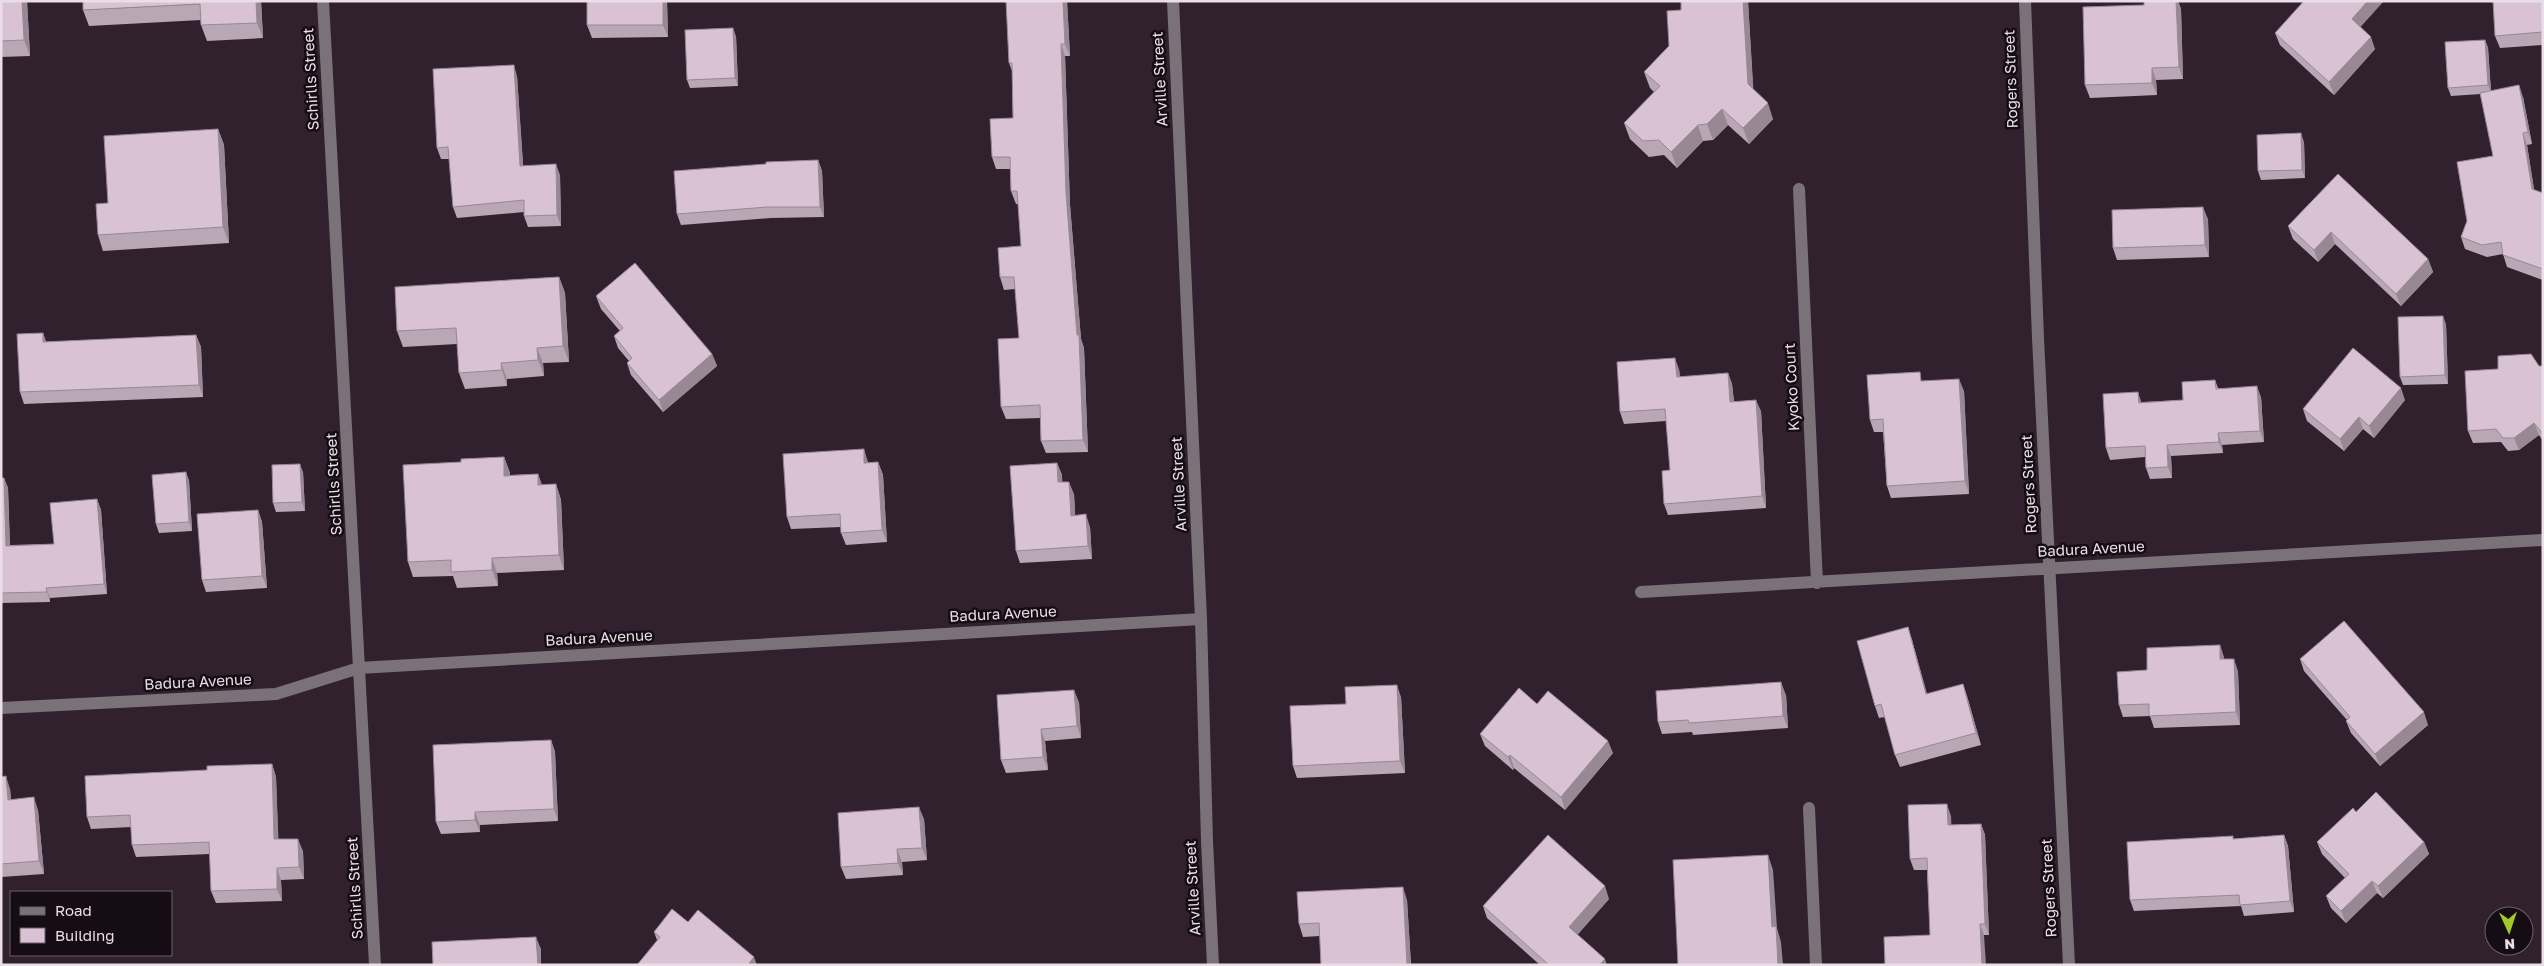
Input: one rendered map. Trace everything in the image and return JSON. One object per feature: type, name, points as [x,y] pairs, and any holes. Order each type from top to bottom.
[{"type":"street","name":"Schirlls Street","points":[[323,1],[375,965]]},
{"type":"street","name":"Arville Street","points":[[1173,1],[1202,619],[1207,841],[1213,965]]},
{"type":"street","name":"Rogers Street","points":[[2025,1],[2049,567],[2069,965]]},
{"type":"street","name":"Kyoko Court","points":[[1799,189],[1817,583]]},
{"type":"street","name":"Badura Avenue","points":[[1641,592],[2543,540]]},
{"type":"street","name":"Badura Avenue","points":[[1,708],[276,694],[360,668],[1202,619]]},
{"type":"street","points":[[1809,808],[1816,965]]},
{"type":"building","points":[[1,1],[22,1],[24,40],[1,41]]},
{"type":"building","points":[[83,1],[256,1],[257,23],[201,25],[200,4],[83,10]]},
{"type":"building","points":[[587,1],[663,1],[663,25],[587,25]]},
{"type":"building","points":[[1006,1],[1063,1],[1065,44],[1061,44],[1066,193],[1077,335],[1079,335],[1083,440],[1041,441],[1040,405],[1001,407],[998,339],[1019,338],[1014,277],[1000,277],[998,248],[1021,246],[1017,191],[1011,191],[1010,157],[992,157],[990,119],[1013,118],[1012,63],[1009,63]]},
{"type":"building","points":[[1681,1],[1743,1],[1748,84],[1768,103],[1743,128],[1722,109],[1707,124],[1698,125],[1671,152],[1659,140],[1643,141],[1624,123],[1660,86],[1644,72],[1669,46],[1667,11],[1681,10]]},
{"type":"building","points":[[2144,1],[2176,1],[2179,67],[2152,68],[2152,83],[2085,85],[2083,7],[2144,5]]},
{"type":"building","points":[[2304,1],[2368,1],[2352,19],[2371,37],[2329,82],[2275,33]]},
{"type":"building","points":[[2493,1],[2543,1],[2543,32],[2495,36]]},
{"type":"building","points":[[733,28],[735,78],[687,80],[685,30]]},
{"type":"building","points":[[2485,40],[2488,85],[2448,88],[2445,42]]},
{"type":"building","points":[[514,65],[520,166],[556,164],[557,215],[524,216],[524,200],[453,207],[448,147],[437,148],[433,69]]},
{"type":"building","points":[[2519,85],[2528,132],[2523,133],[2532,189],[2543,193],[2543,269],[2503,255],[2501,242],[2482,245],[2461,237],[2467,221],[2457,162],[2493,156],[2480,93]]},
{"type":"building","points":[[218,129],[223,227],[98,235],[96,204],[108,203],[104,136]]},
{"type":"building","points":[[2301,133],[2302,170],[2258,171],[2257,135]]},
{"type":"building","points":[[818,160],[820,207],[768,207],[677,214],[674,171],[766,164],[766,162]]},
{"type":"building","points":[[2338,174],[2428,259],[2396,294],[2331,232],[2314,250],[2288,226]]},
{"type":"building","points":[[2203,207],[2205,245],[2113,248],[2112,210]]},
{"type":"building","points":[[635,263],[712,354],[659,400],[627,363],[632,358],[614,336],[623,328],[596,296]]},
{"type":"building","points":[[559,277],[563,346],[537,348],[538,360],[501,363],[502,370],[459,373],[456,328],[397,331],[395,287]]},
{"type":"building","points":[[2443,316],[2445,375],[2400,377],[2398,317]]},
{"type":"building","points":[[43,333],[43,342],[196,335],[199,385],[20,392],[17,334]]},
{"type":"building","points":[[2353,348],[2401,388],[2369,426],[2359,417],[2340,439],[2303,409]]},
{"type":"building","points":[[2531,354],[2539,366],[2543,366],[2543,434],[2534,423],[2514,438],[2503,438],[2496,429],[2468,431],[2465,371],[2498,369],[2498,356]]},
{"type":"building","points":[[1675,358],[1677,377],[1728,373],[1730,402],[1756,400],[1762,496],[1664,504],[1662,471],[1670,470],[1665,409],[1620,412],[1617,362]]},
{"type":"building","points":[[1920,372],[1921,381],[1959,379],[1965,481],[1887,486],[1883,419],[1870,420],[1867,375]]},
{"type":"building","points":[[2215,380],[2216,389],[2257,386],[2260,431],[2218,433],[2219,442],[2167,445],[2168,467],[2146,468],[2145,446],[2106,448],[2103,394],[2138,392],[2139,403],[2183,400],[2182,382]]},
{"type":"building","points":[[864,449],[864,463],[878,462],[882,530],[841,533],[840,514],[787,517],[783,454]]},
{"type":"building","points":[[504,457],[504,476],[538,474],[538,485],[556,484],[559,555],[492,558],[492,570],[451,572],[451,560],[408,562],[403,465],[461,462],[461,459]]},
{"type":"building","points":[[1057,463],[1058,482],[1069,482],[1071,516],[1086,514],[1088,546],[1016,551],[1010,466]]},
{"type":"building","points":[[300,464],[302,502],[273,503],[272,465]]},
{"type":"building","points":[[186,472],[189,522],[156,524],[152,475]]},
{"type":"building","points":[[1,478],[4,478],[6,546],[54,544],[50,503],[97,499],[104,584],[46,588],[47,592],[1,593]]},
{"type":"building","points":[[258,510],[262,576],[202,580],[197,514]]},
{"type":"building","points":[[2344,621],[2424,712],[2375,754],[2346,721],[2350,717],[2300,659]]},
{"type":"building","points":[[1908,627],[1926,694],[1963,684],[1976,733],[1895,755],[1881,704],[1875,706],[1857,641]]},
{"type":"building","points":[[2220,645],[2220,659],[2234,659],[2236,712],[2149,716],[2149,704],[2119,705],[2117,672],[2147,670],[2147,648]]},
{"type":"building","points":[[1781,682],[1783,716],[1689,723],[1688,720],[1658,722],[1656,691]]},
{"type":"building","points":[[1397,685],[1400,761],[1293,766],[1290,706],[1346,704],[1345,687]]},
{"type":"building","points":[[1519,688],[1537,704],[1548,691],[1608,741],[1561,797],[1510,755],[1508,757],[1480,734]]},
{"type":"building","points":[[1074,690],[1077,726],[1041,729],[1043,757],[1001,760],[997,695]]},
{"type":"building","points":[[551,740],[554,809],[475,812],[475,820],[436,822],[433,745]]},
{"type":"building","points":[[272,764],[274,839],[298,839],[299,867],[277,868],[277,889],[211,891],[209,842],[132,845],[130,815],[87,817],[85,776],[207,770],[207,766]]},
{"type":"building","points":[[6,776],[8,800],[34,797],[39,861],[1,864],[1,777]]},
{"type":"building","points":[[2376,792],[2424,842],[2378,886],[2372,881],[2341,911],[2326,896],[2349,874],[2317,842],[2353,808],[2356,812]]},
{"type":"building","points":[[1947,804],[1948,825],[1981,824],[1985,924],[1980,924],[1982,965],[1885,965],[1884,937],[1930,935],[1927,858],[1910,859],[1908,805]]},
{"type":"building","points":[[919,807],[922,848],[897,849],[898,863],[841,867],[838,813]]},
{"type":"building","points":[[1548,835],[1605,886],[1569,927],[1605,959],[1599,965],[1549,965],[1483,906]]},
{"type":"building","points":[[2284,835],[2290,901],[2240,905],[2239,895],[2130,900],[2127,842],[2233,836],[2233,839]]},
{"type":"building","points":[[1768,855],[1772,927],[1776,926],[1778,965],[1678,965],[1673,860]]},
{"type":"building","points":[[1403,887],[1407,965],[1321,965],[1319,923],[1299,924],[1297,892]]},
{"type":"building","points":[[672,909],[688,922],[698,910],[754,957],[748,965],[637,965],[660,937],[654,932]]},
{"type":"building","points":[[536,937],[538,965],[433,965],[432,942]]}]
